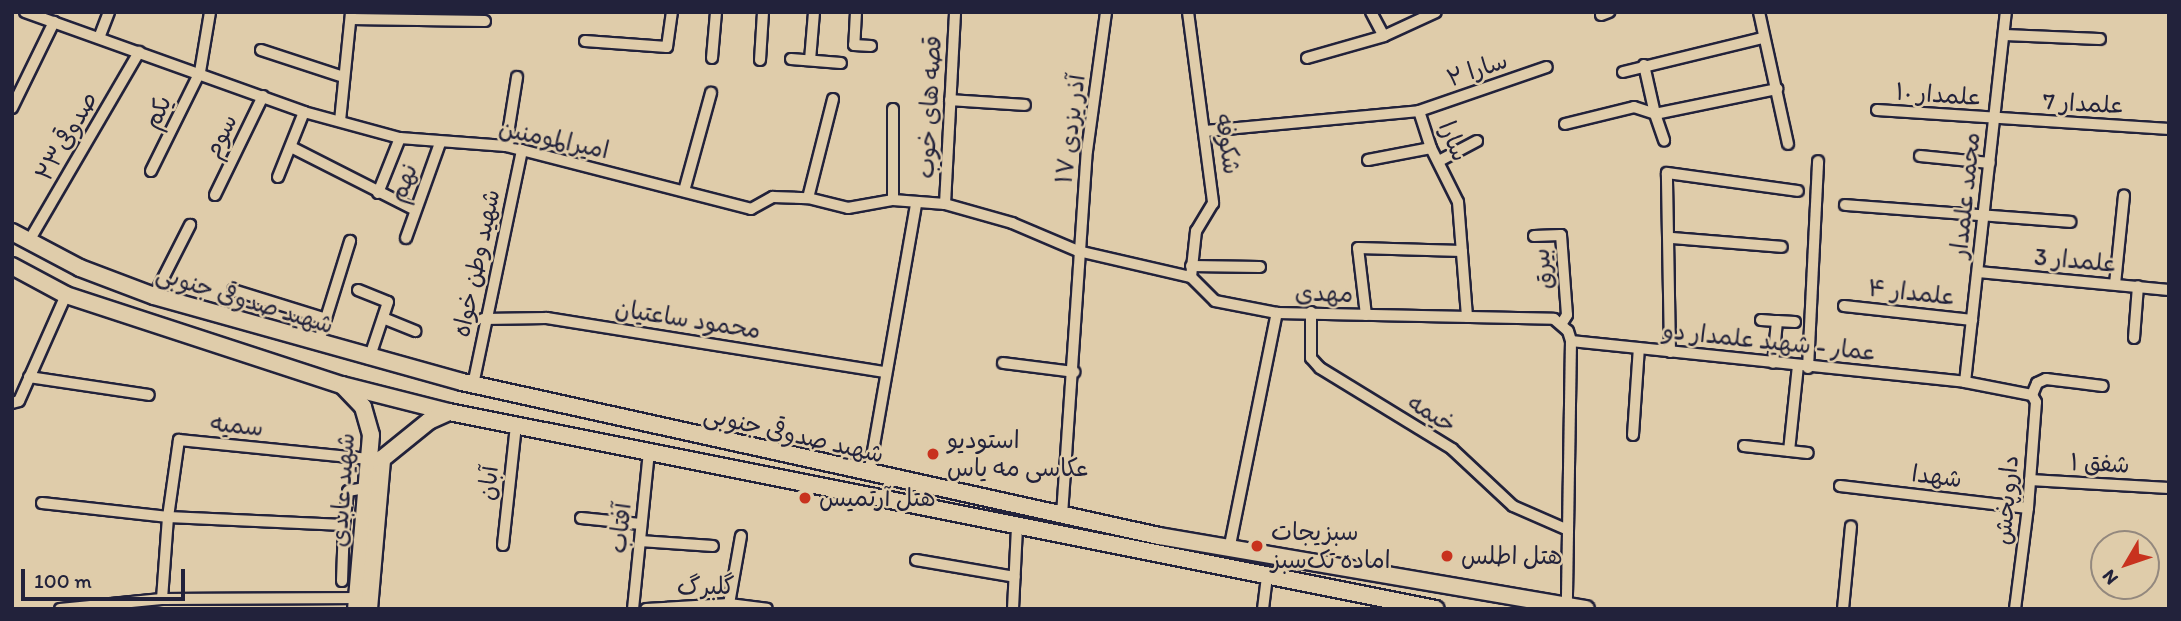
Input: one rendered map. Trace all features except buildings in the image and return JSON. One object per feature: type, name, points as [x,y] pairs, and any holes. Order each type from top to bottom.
[{"type":"main road","name":"شهید صدوقی جنوبی","points":[[12,232],[80,268],[154,296],[369,359],[473,385],[869,474],[1229,550],[1586,609]]},
{"type":"main road","name":"شهید صدوقی جنوبی","points":[[12,266],[66,295],[342,385],[450,412],[1436,609]]},
{"type":"main road","name":"شهید عابدی","points":[[342,385],[369,419],[363,604]]},
{"type":"main road","name":"شهید عابدی","points":[[363,604],[382,459],[429,421],[450,412]]},
{"type":"main road","points":[[940,510],[945,489]]},
{"type":"street","name":"امیرالمومنین","points":[[25,12],[39,14],[54,22],[200,72],[304,112],[400,138],[506,146],[751,209],[773,197],[808,198],[848,208],[893,201],[916,205],[945,204],[1012,223],[1078,251]]},
{"type":"street","points":[[99,38],[109,12]]},
{"type":"street","name":"یکم","points":[[151,171],[200,72],[210,12]]},
{"type":"street","points":[[585,41],[667,47],[672,12]]},
{"type":"street","points":[[712,58],[716,12]]},
{"type":"street","points":[[760,60],[763,12]]},
{"type":"street","points":[[810,60],[814,12]]},
{"type":"street","points":[[856,12],[854,45],[871,46]]},
{"type":"street","name":"قصه های خوب","points":[[945,204],[955,12]]},
{"type":"street","name":"آذر یزدی ۱۷","points":[[1062,515],[1074,372],[1078,251],[1106,12]]},
{"type":"street","name":"شکوفه","points":[[1188,12],[1213,203],[1196,231],[1191,271]]},
{"type":"street","points":[[1371,12],[1384,36]]},
{"type":"street","points":[[1307,58],[1384,36],[1436,12]]},
{"type":"street","points":[[1759,12],[1788,144]]},
{"type":"street","name":"محمد علمدار","points":[[1965,382],[2006,12]]},
{"type":"street","points":[[340,121],[351,16],[485,21]]},
{"type":"street","points":[[12,108],[54,22]]},
{"type":"street","points":[[2004,35],[2100,39]]},
{"type":"street","points":[[1623,72],[1763,38]]},
{"type":"street","points":[[261,50],[343,78]]},
{"type":"street","name":"صدوقی۲۳","points":[[29,241],[139,52]]},
{"type":"street","points":[[791,59],[841,63]]},
{"type":"street","points":[[1644,65],[1664,140]]},
{"type":"street","name":"سارا ۲","points":[[1419,111],[1548,67]]},
{"type":"street","points":[[506,146],[517,76]]},
{"type":"street","points":[[1565,124],[1634,107],[1655,114],[1777,89]]},
{"type":"street","points":[[684,191],[711,93]]},
{"type":"street","name":"سوم","points":[[215,195],[263,96]]},
{"type":"street","points":[[808,198],[833,99]]},
{"type":"street","points":[[950,100],[1025,105]]},
{"type":"street","points":[[893,109],[893,201]]},
{"type":"street","name":"علمدار ۱۰","points":[[1877,110],[1994,119]]},
{"type":"street","name":"سارا","points":[[1205,131],[1419,111],[1431,148],[1458,202],[1467,317]]},
{"type":"street","points":[[278,177],[304,112]]},
{"type":"street","name":"علمدار 7","points":[[1994,119],[2169,130]]},
{"type":"street","points":[[378,193],[400,138]]},
{"type":"street","points":[[1439,161],[1477,141]]},
{"type":"street","name":"نهم","points":[[406,238],[440,143]]},
{"type":"street","points":[[291,147],[415,210]]},
{"type":"street","points":[[1368,160],[1431,148]]},
{"type":"street","name":"شهید وطن خواه","points":[[473,385],[483,319],[522,150]]},
{"type":"street","points":[[1920,156],[1990,163]]},
{"type":"street","points":[[1790,451],[1803,367],[1818,161]]},
{"type":"street","points":[[1670,352],[1671,238],[1667,173],[1798,191]]},
{"type":"street","points":[[2115,284],[2124,195]]},
{"type":"street","points":[[869,474],[916,205]]},
{"type":"street","points":[[1845,205],[2070,222]]},
{"type":"street","points":[[154,296],[190,225]]},
{"type":"street","name":"بیرق","points":[[1534,236],[1562,235],[1567,315],[1562,323]]},
{"type":"street","points":[[1671,238],[1782,247]]},
{"type":"street","points":[[318,344],[350,241]]},
{"type":"street","points":[[1366,315],[1358,248],[1462,251]]},
{"type":"street","points":[[1078,251],[1191,271],[1260,267]]},
{"type":"street","name":"مهدی","points":[[1191,271],[1215,301],[1277,313],[1467,317],[1562,323]]},
{"type":"street","name":"علمدار 3","points":[[1978,272],[2169,290]]},
{"type":"street","points":[[2134,338],[2137,286]]},
{"type":"street","points":[[233,290],[326,319]]},
{"type":"street","points":[[358,290],[388,302],[369,359]]},
{"type":"street","points":[[12,403],[19,401],[66,295]]},
{"type":"street","name":"علمدار ۴","points":[[1844,306],[1972,320]]},
{"type":"street","name":"خیمه","points":[[1311,312],[1311,358],[1320,368],[1452,449],[1513,506],[1568,530]]},
{"type":"street","points":[[1229,550],[1277,313]]},
{"type":"street","points":[[383,318],[415,331]]},
{"type":"street","name":"محمود ساعتیان","points":[[483,319],[547,318],[886,372]]},
{"type":"street","points":[[1761,320],[1795,322]]},
{"type":"street","points":[[1773,363],[1777,321]]},
{"type":"street","points":[[1562,323],[1571,341],[1567,606]]},
{"type":"street","name":"عمار - شهید علمدار دو","points":[[1571,341],[1965,382],[2032,395]]},
{"type":"street","points":[[1633,435],[1639,348]]},
{"type":"street","points":[[1003,363],[1074,372]]},
{"type":"street","points":[[29,377],[149,395]]},
{"type":"street","points":[[2032,395],[2037,383],[2046,380],[2103,386]]},
{"type":"street","name":"داروپخش","points":[[2015,609],[2028,508],[2036,402],[2032,395]]},
{"type":"street","name":"آبان","points":[[503,544],[516,425]]},
{"type":"street","name":"سمیه","points":[[168,517],[179,440],[369,459]]},
{"type":"street","points":[[1744,446],[1808,453]]},
{"type":"street","name":"آفتاب","points":[[633,609],[649,452]]},
{"type":"street","name":"شفق ۱","points":[[2029,480],[2169,488]]},
{"type":"street","name":"شهدا","points":[[1840,486],[2028,508]]},
{"type":"street","points":[[342,581],[348,491],[365,488]]},
{"type":"street","points":[[42,503],[168,517],[344,525]]},
{"type":"street","points":[[162,598],[168,517]]},
{"type":"street","points":[[581,518],[641,524]]},
{"type":"street","points":[[1013,609],[1017,526]]},
{"type":"street","points":[[1843,609],[1851,526]]},
{"type":"street","points":[[729,604],[741,536]]},
{"type":"street","points":[[639,541],[713,546]]},
{"type":"street","points":[[916,560],[1015,577]]},
{"type":"street","points":[[1263,609],[1267,577]]},
{"type":"street","points":[[258,596],[258,609]]},
{"type":"street","points":[[60,609],[162,598],[258,596],[363,604]]},
{"type":"street","name":"گلبرگ","points":[[646,609],[729,604],[767,609]]},
{"type":"place","name":"استودیو عکاسی مه یاس","points":[[933,454]]},
{"type":"place","name":"هتل آرتمیس","points":[[805,498]]},
{"type":"place","name":"سبزیجات اماده تک‌سبز","points":[[1257,546]]},
{"type":"place","name":"هتل اطلس","points":[[1447,556]]}]
